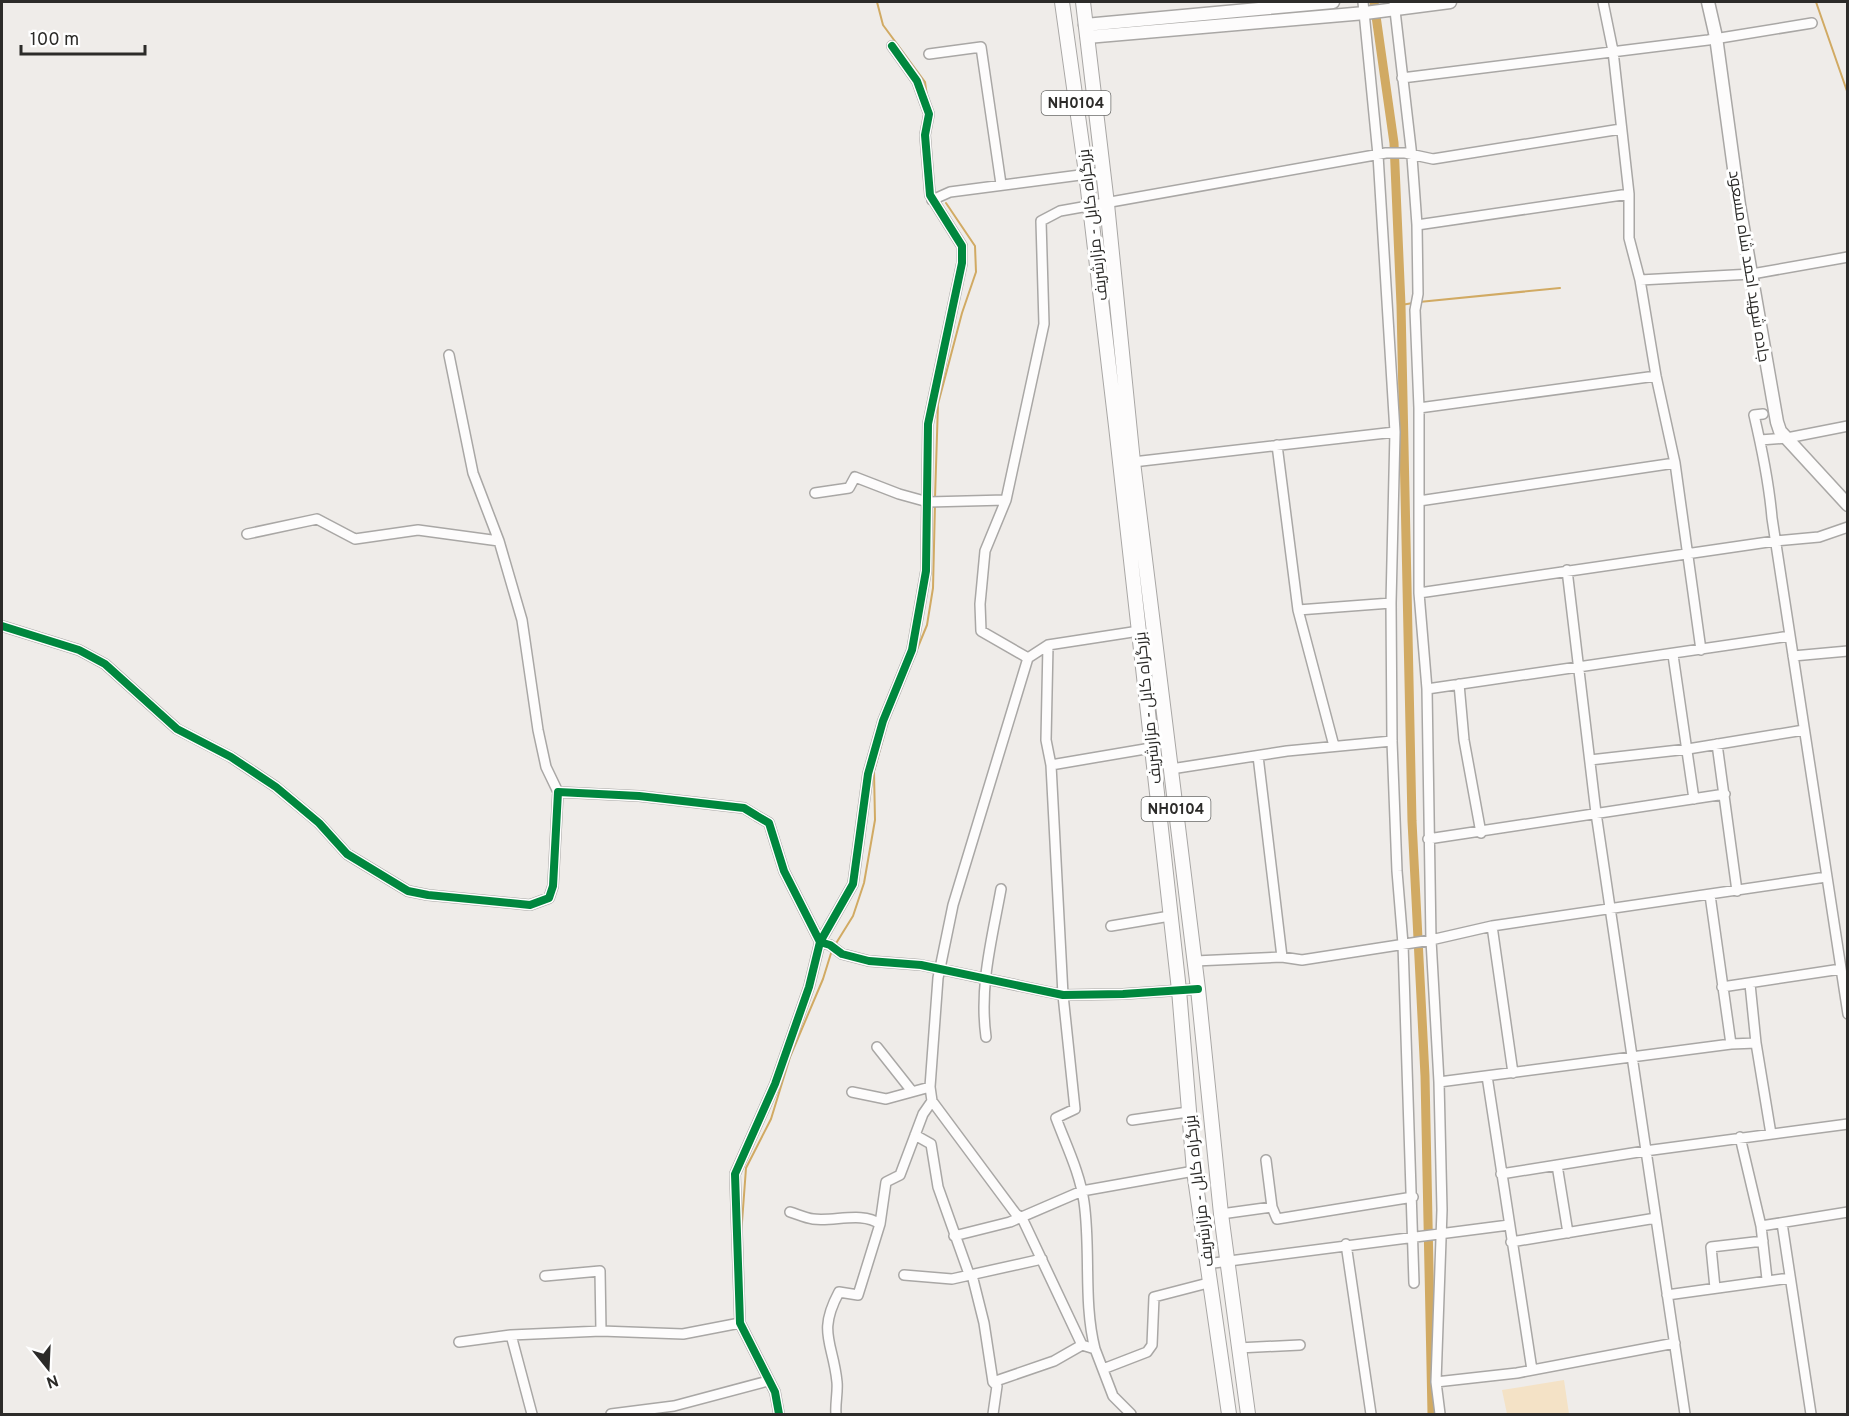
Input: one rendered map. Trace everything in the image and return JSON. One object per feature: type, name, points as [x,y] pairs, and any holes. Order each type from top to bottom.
[{"type":"highway","name":"بزرگراه کابل - مزارشریف","points":[[1062,2],[1086,173],[1139,631],[1179,990],[1194,1171],[1208,1283],[1229,1414]]},
{"type":"highway","name":"بزرگراه کابل - مزارشریف","points":[[1083,2],[1107,204],[1133,462],[1195,960],[1221,1214],[1248,1414]]},
{"type":"main road","points":[[1086,31],[1287,3],[1332,2]]},
{"type":"main road","points":[[1086,31],[1450,2]]},
{"type":"main road","name":"جاده شهيد احمد شاه مسعود","points":[[1708,2],[1716,37],[1739,205],[1777,422],[1787,438],[1848,505]]},
{"type":"street","points":[[1603,2],[1612,51],[1629,194],[1629,238],[1640,280],[1656,376],[1675,464],[1701,650]]},
{"type":"street","points":[[1394,6],[1417,225],[1418,294],[1415,310],[1419,408],[1419,593],[1427,689],[1427,940],[1439,1082],[1436,1382],[1440,1414]]},
{"type":"street","points":[[1365,9],[1382,154],[1395,432],[1391,603],[1392,741],[1396,871],[1407,944],[1413,1197],[1417,1237],[1414,1283]]},
{"type":"street","points":[[1402,78],[1812,23]]},
{"type":"street","points":[[779,1414],[775,1392],[740,1323],[735,1174],[776,1084],[808,987],[825,943],[853,884],[868,774],[883,721],[912,650],[923,596],[933,502],[928,423],[962,263],[962,246],[932,200],[926,135],[929,114],[917,81],[892,46]]},
{"type":"street","points":[[929,54],[981,47],[1001,184]]},
{"type":"street","points":[[1028,658],[981,631],[980,604],[985,551],[1006,500],[1044,324],[1041,221],[1060,210],[1089,204],[1107,204],[1382,154],[1433,159],[1621,129]]},
{"type":"street","points":[[932,200],[951,192],[1103,172]]},
{"type":"street","points":[[1417,225],[1629,194]]},
{"type":"street","points":[[1640,280],[1752,274],[1847,258]]},
{"type":"street","points":[[2,626],[79,650],[105,664],[177,729],[231,757],[276,787],[319,823],[347,854],[408,891],[428,896],[530,905],[549,898],[553,886],[558,792],[546,767],[522,620],[499,541],[473,473],[449,356]]},
{"type":"street","points":[[1419,408],[1656,376]]},
{"type":"street","points":[[1763,414],[1754,415],[1763,465],[1768,477],[1775,541],[1848,1014]]},
{"type":"street","points":[[1760,440],[1787,438],[1848,426]]},
{"type":"street","points":[[1133,462],[1395,432]]},
{"type":"street","points":[[1277,445],[1298,610],[1334,746]]},
{"type":"street","points":[[1419,501],[1675,464]]},
{"type":"street","points":[[815,493],[849,488],[855,477],[898,494],[933,502],[1006,500]]},
{"type":"street","points":[[247,534],[317,519],[356,539],[418,530],[499,541]]},
{"type":"street","points":[[1419,593],[1567,570],[1819,537],[1848,526]]},
{"type":"street","points":[[1567,570],[1596,813],[1685,1414]]},
{"type":"street","points":[[1298,610],[1391,603]]},
{"type":"street","points":[[1082,1345],[1022,1218],[1016,1214],[932,1101],[930,1087],[940,970],[952,905],[1028,658],[1048,645],[1139,631]]},
{"type":"street","points":[[1427,689],[1673,655],[1790,636]]},
{"type":"street","points":[[1048,645],[1046,741],[1051,765],[1063,995],[1075,1109],[1056,1118],[1082,1191],[1088,1245],[1086,1269],[1091,1311],[1089,1326],[1113,1396],[1131,1414]]},
{"type":"street","points":[[1793,656],[1848,651]]},
{"type":"street","points":[[1673,655],[1694,799]]},
{"type":"street","points":[[1460,684],[1464,740],[1481,833]]},
{"type":"street","points":[[1590,760],[1688,749],[1804,730]]},
{"type":"street","points":[[1171,769],[1334,746],[1392,741]]},
{"type":"street","points":[[1717,744],[1737,891]]},
{"type":"street","points":[[1051,765],[1151,748]]},
{"type":"street","points":[[1258,756],[1282,957]]},
{"type":"street","points":[[558,792],[663,798],[744,808],[769,823],[784,871],[797,902],[825,943],[842,954],[869,961],[921,965],[1063,995],[1198,989]]},
{"type":"street","points":[[1428,839],[1481,833],[1725,794]]},
{"type":"street","points":[[1195,960],[1282,957],[1302,960],[1407,944],[1492,926],[1827,877]]},
{"type":"street","points":[[986,1037],[982,1007],[984,978],[1001,889]]},
{"type":"street","points":[[1710,895],[1731,1044]]},
{"type":"street","points":[[1112,926],[1170,916]]},
{"type":"street","points":[[1492,926],[1513,1073]]},
{"type":"street","points":[[1722,987],[1840,969]]},
{"type":"street","points":[[1750,984],[1756,1043],[1771,1134]]},
{"type":"street","points":[[1439,1082],[1631,1056],[1756,1043]]},
{"type":"street","points":[[877,1047],[911,1090]]},
{"type":"street","points":[[1487,1076],[1532,1370]]},
{"type":"street","points":[[852,1092],[886,1099],[911,1090],[930,1087]]},
{"type":"street","points":[[836,1414],[837,1385],[827,1339],[828,1312],[839,1292],[858,1295],[880,1224],[886,1182],[900,1175],[915,1135],[932,1101]]},
{"type":"street","points":[[1132,1120],[1188,1112]]},
{"type":"street","points":[[1501,1174],[1645,1150],[1848,1124]]},
{"type":"street","points":[[915,1135],[931,1144],[939,1187],[954,1236],[971,1274],[984,1323],[993,1382],[997,1386],[993,1414]]},
{"type":"street","points":[[1740,1137],[1761,1226],[1767,1279]]},
{"type":"street","points":[[1266,1160],[1274,1216],[1281,1219],[1413,1197]]},
{"type":"street","points":[[1557,1165],[1568,1233]]},
{"type":"street","points":[[954,1236],[1022,1218],[1082,1191],[1194,1171]]},
{"type":"street","points":[[1221,1214],[1272,1207]]},
{"type":"street","points":[[789,1212],[812,1219],[851,1218],[876,1220],[880,1224]]},
{"type":"street","points":[[1761,1226],[1848,1212]]},
{"type":"street","points":[[1511,1242],[1656,1218]]},
{"type":"street","points":[[1782,1222],[1811,1414]]},
{"type":"street","points":[[1206,1264],[1346,1244],[1509,1225]]},
{"type":"street","points":[[1715,1288],[1711,1247],[1763,1241]]},
{"type":"street","points":[[1346,1244],[1371,1414]]},
{"type":"street","points":[[904,1275],[952,1279],[1042,1259]]},
{"type":"street","points":[[545,1276],[600,1271],[601,1331]]},
{"type":"street","points":[[1667,1295],[1767,1279],[1790,1278]]},
{"type":"street","points":[[1103,1369],[1147,1352],[1152,1345],[1154,1297],[1208,1283]]},
{"type":"street","points":[[459,1342],[511,1335],[601,1331],[683,1334],[740,1323]]},
{"type":"street","points":[[511,1335],[522,1386],[532,1414]]},
{"type":"street","points":[[1436,1382],[1532,1370],[1675,1343]]},
{"type":"street","points":[[993,1382],[1054,1361],[1082,1345],[1095,1349]]},
{"type":"street","points":[[1238,1348],[1300,1345]]},
{"type":"street","points":[[611,1414],[674,1406],[768,1382]]},
{"type":"shaded area","points":[[1564,1380],[1569,1414],[1507,1414],[1502,1390]]},
{"type":"waterway","points":[[877,2],[883,25],[925,82],[927,96]]},
{"type":"waterway","points":[[1374,2],[1394,143],[1401,305],[1412,821],[1425,1076],[1432,1414]]},
{"type":"waterway","points":[[1816,2],[1848,94]]},
{"type":"waterway","points":[[935,498],[938,404],[962,313],[976,272],[975,246],[946,203]]},
{"type":"waterway","points":[[1841,254],[1848,252]]},
{"type":"waterway","points":[[1419,302],[1560,288]]},
{"type":"waterway","points":[[1401,305],[1413,303]]},
{"type":"waterway","points":[[890,715],[927,625],[933,588],[935,504]]},
{"type":"waterway","points":[[835,945],[853,916],[864,883],[875,820],[874,771],[883,738]]},
{"type":"waterway","points":[[741,1236],[746,1168],[771,1119],[790,1057],[823,979],[832,950]]},
{"type":"cycle path","points":[[779,1414],[775,1392],[740,1323],[735,1174],[775,1084],[809,987],[820,942],[853,884],[868,774],[883,721],[912,650],[926,571],[928,424],[962,263],[962,246],[930,195],[925,135],[929,114],[917,81],[892,46]]},
{"type":"cycle path","points":[[2,626],[79,650],[105,664],[177,729],[231,757],[276,787],[319,823],[347,854],[408,891],[530,905],[549,898],[553,886],[558,792],[639,796],[744,808],[769,823],[784,871],[820,942],[830,945],[842,954],[869,961],[921,965],[1063,995],[1198,989]]}]
